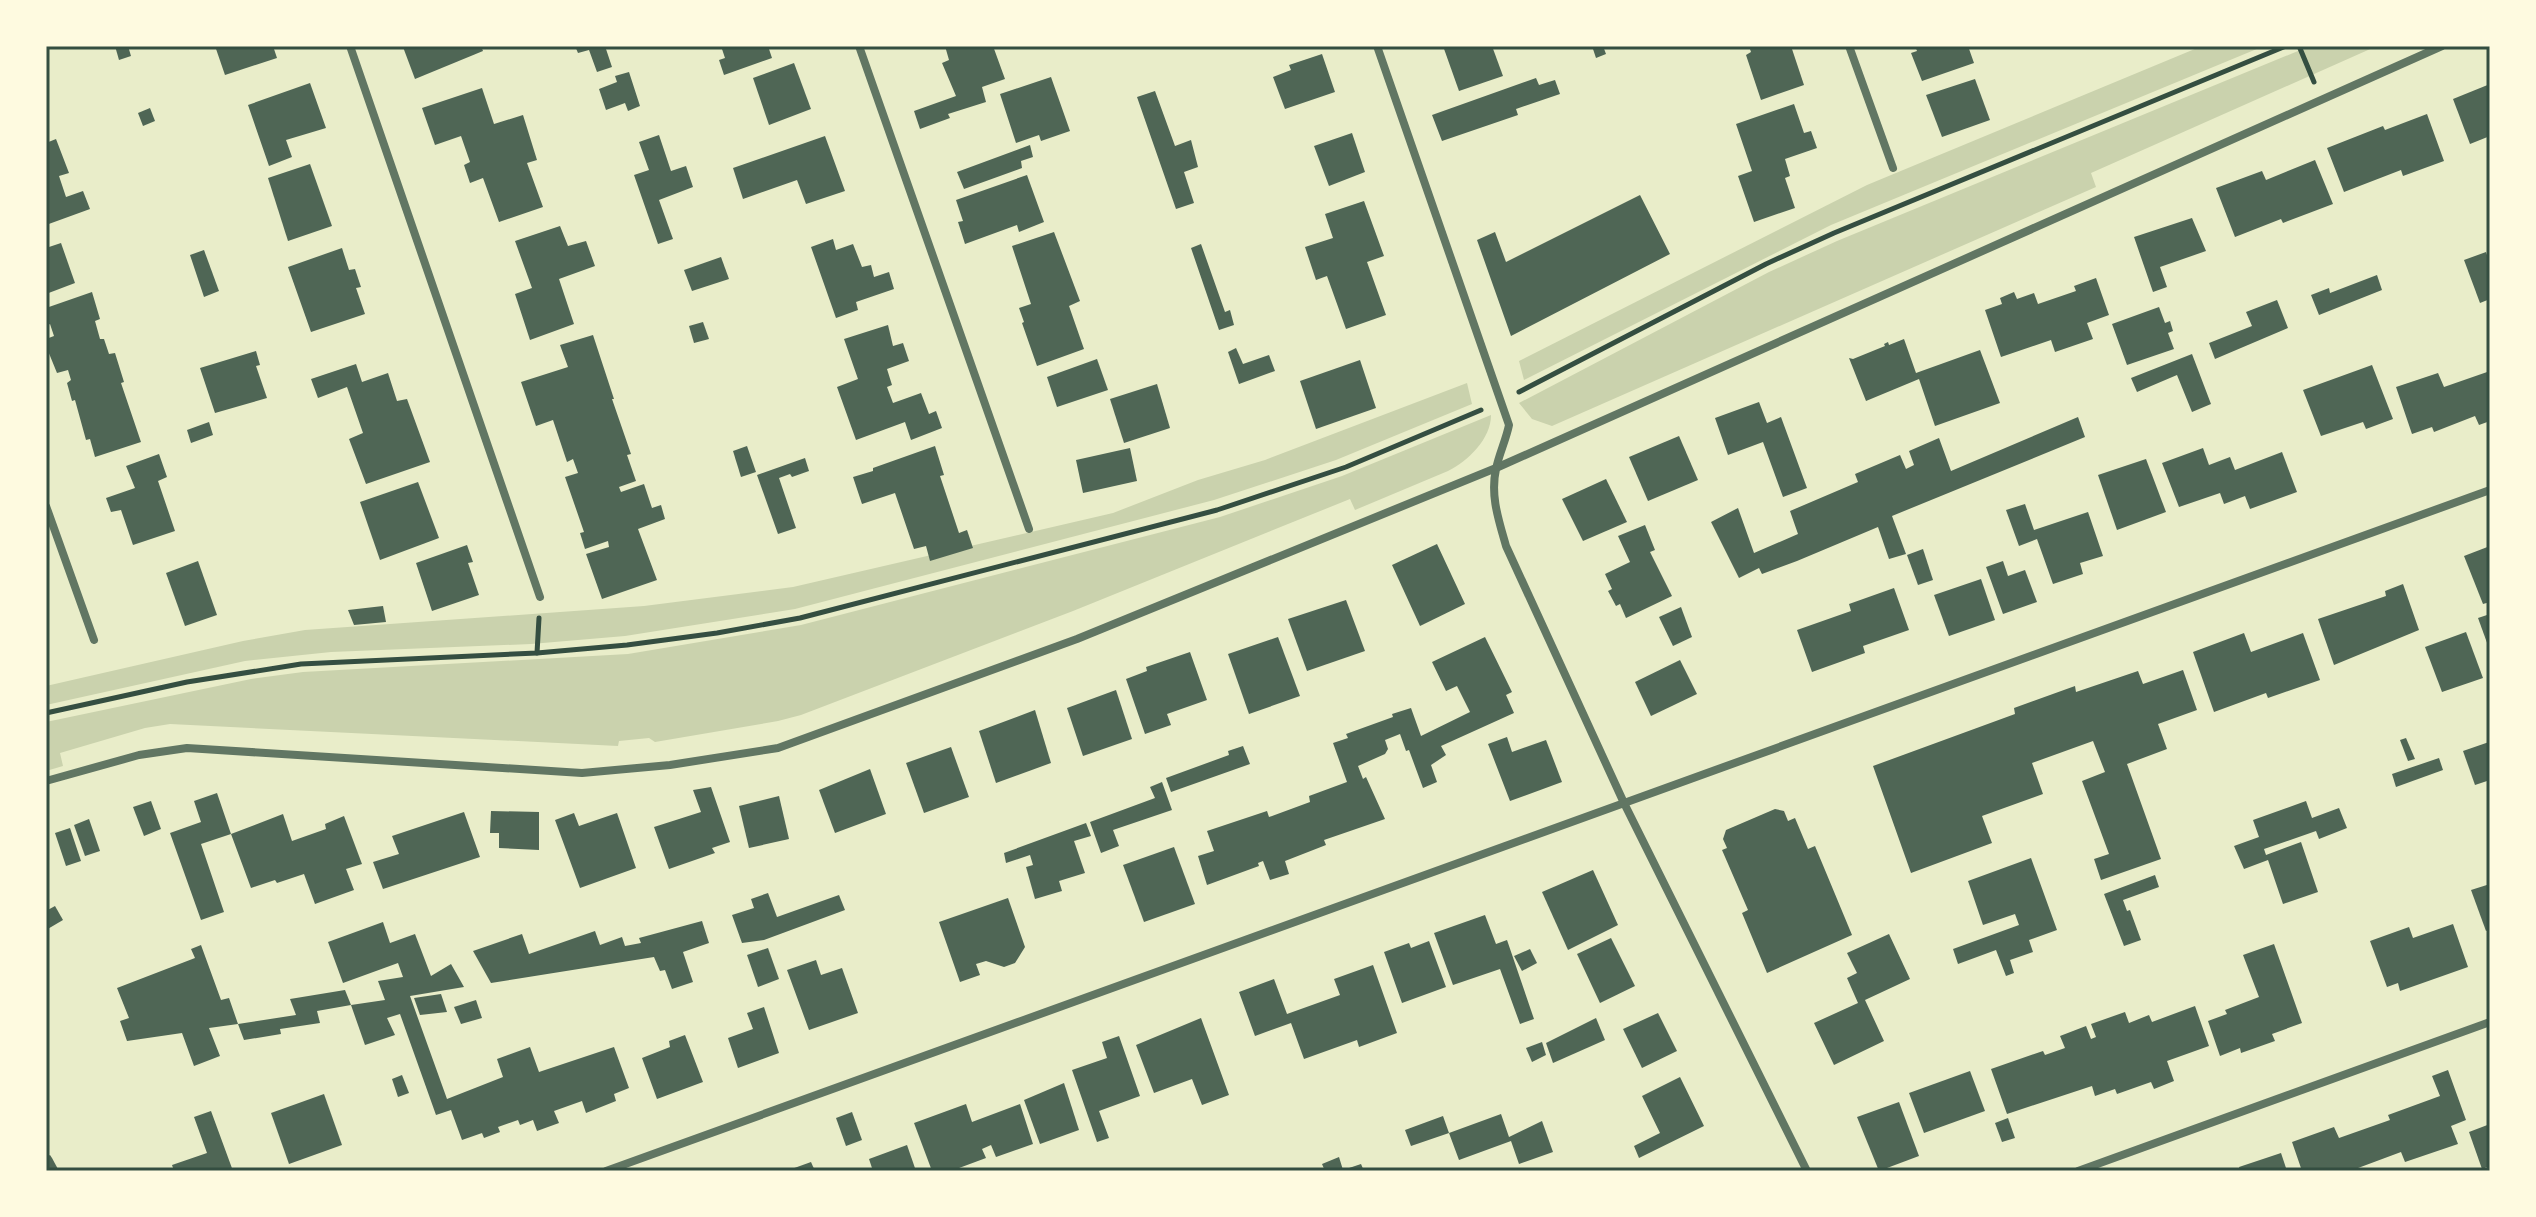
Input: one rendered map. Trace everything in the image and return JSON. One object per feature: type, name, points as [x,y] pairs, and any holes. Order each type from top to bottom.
[{"type":"street","points":[[350,46],[540,597]]},
{"type":"street","points":[[859,46],[1029,529]]},
{"type":"street","points":[[1377,46],[1509,425],[1496,468],[1494,502],[1506,546],[1624,803],[1807,1171]]},
{"type":"street","points":[[1849,46],[1893,168]]},
{"type":"street","points":[[46,781],[139,755],[187,748],[582,773],[686,763],[778,748],[1077,639],[1496,468],[2442,46]]},
{"type":"street","points":[[606,1171],[2490,490]]},
{"type":"street","points":[[46,506],[94,640]]},
{"type":"street","points":[[2078,1171],[2490,1022]]},
{"type":"path","points":[[46,713],[187,682],[301,664],[537,653],[717,633],[800,618],[1217,510],[1346,467],[1501,401],[1766,264],[1834,233],[2286,46]]},
{"type":"path","points":[[2299,46],[2321,100]]},
{"type":"path","points":[[537,653],[540,597]]},
{"type":"green space","points":[[2202,46],[2264,46],[1831,225],[1524,380],[1519,361],[1867,185]]},
{"type":"green space","points":[[2310,46],[2377,46],[2091,173],[2096,187],[1552,426],[1532,419],[1519,403],[1769,272],[1837,241]]},
{"type":"green space","points":[[1467,383],[1472,404],[1336,460],[1214,500],[795,609],[625,636],[531,644],[331,652],[245,661],[46,705],[46,686],[305,630],[644,606],[793,587],[1113,513],[1198,480],[1265,460]]},
{"type":"green space","points":[[1491,415],[1483,441],[1448,471],[1355,510],[1350,499],[1073,611],[801,715],[778,721],[655,742],[649,738],[619,741],[618,746],[170,724],[145,728],[60,753],[63,766],[46,771],[46,722],[251,679],[303,672],[628,654],[801,625],[1220,517],[1342,476]]},
{"type":"building","points":[[115,46],[128,46],[131,56],[119,60]]},
{"type":"building","points":[[215,46],[273,46],[277,58],[225,75]]},
{"type":"building","points":[[481,46],[483,51],[415,79],[403,47]]},
{"type":"building","points":[[575,46],[605,46],[612,67],[597,72],[589,50],[578,53]]},
{"type":"building","points":[[721,46],[768,46],[772,58],[724,75],[719,60],[725,58]]},
{"type":"building","points":[[945,46],[993,46],[1005,79],[982,87],[986,102],[948,114],[950,118],[920,129],[914,111],[956,96],[942,63],[949,60]]},
{"type":"building","points":[[1443,46],[1492,46],[1503,76],[1459,91]]},
{"type":"building","points":[[1592,46],[1603,46],[1606,54],[1596,58]]},
{"type":"building","points":[[1749,46],[1791,46],[1804,85],[1761,100],[1746,55],[1751,52]]},
{"type":"building","points":[[1915,46],[1968,46],[1974,63],[1922,81],[1911,53],[1917,51]]},
{"type":"building","points":[[1322,54],[1335,92],[1285,109],[1273,77],[1291,70],[1289,65]]},
{"type":"building","points":[[794,63],[811,109],[769,125],[753,78]]},
{"type":"building","points":[[629,72],[640,106],[628,111],[625,103],[606,110],[599,89],[617,82],[615,76]]},
{"type":"building","points":[[1051,77],[1070,131],[1041,141],[1039,135],[1016,143],[1000,94]]},
{"type":"building","points":[[1536,78],[1539,85],[1555,80],[1560,94],[1516,109],[1518,115],[1442,141],[1432,115]]},
{"type":"building","points":[[1975,79],[1990,120],[1942,137],[1926,95]]},
{"type":"building","points":[[310,83],[326,128],[286,140],[292,157],[269,166],[248,105]]},
{"type":"building","points":[[2490,84],[2490,136],[2470,144],[2453,99]]},
{"type":"building","points":[[482,88],[494,124],[523,115],[537,160],[527,163],[543,207],[499,222],[483,178],[470,183],[464,165],[470,162],[461,136],[435,145],[422,108]]},
{"type":"building","points":[[1155,91],[1175,146],[1191,140],[1198,167],[1184,172],[1194,203],[1176,209],[1137,97]]},
{"type":"building","points":[[1794,104],[1804,133],[1811,131],[1817,148],[1785,159],[1790,176],[1785,178],[1795,208],[1754,222],[1738,176],[1752,171],[1736,124]]},
{"type":"building","points":[[150,108],[155,121],[143,126],[138,113]]},
{"type":"building","points":[[2427,114],[2444,161],[2403,176],[2401,170],[2344,192],[2327,148],[2383,126],[2385,130]]},
{"type":"building","points":[[1352,133],[1365,172],[1329,186],[1314,146]]},
{"type":"building","points":[[659,135],[671,171],[686,166],[693,187],[659,200],[673,239],[658,244],[634,175],[649,170],[639,142]]},
{"type":"building","points":[[825,136],[845,191],[806,204],[797,180],[743,199],[733,168]]},
{"type":"building","points":[[56,139],[69,173],[59,176],[66,197],[83,191],[90,209],[46,225],[46,143]]},
{"type":"building","points":[[1030,145],[1033,157],[1021,161],[1022,168],[964,189],[957,172]]},
{"type":"building","points":[[2315,160],[2333,204],[2235,237],[2216,188],[2262,171],[2266,180]]},
{"type":"building","points":[[310,164],[332,226],[288,241],[268,178]]},
{"type":"building","points":[[1027,175],[1044,222],[1019,232],[1017,225],[965,244],[958,222],[963,221],[956,200]]},
{"type":"building","points":[[1640,195],[1670,254],[1511,336],[1477,240],[1495,232],[1506,262]]},
{"type":"building","points":[[1364,201],[1384,256],[1367,262],[1386,315],[1346,329],[1327,276],[1316,280],[1305,247],[1333,238],[1325,214]]},
{"type":"building","points":[[2192,218],[2206,251],[2160,267],[2167,287],[2153,292],[2134,237]]},
{"type":"building","points":[[560,226],[568,246],[586,241],[595,266],[559,279],[574,324],[530,340],[515,294],[532,288],[515,241]]},
{"type":"building","points":[[1054,232],[1080,301],[1069,306],[1084,349],[1037,366],[1019,308],[1031,304],[1012,246]]},
{"type":"building","points":[[833,239],[836,250],[853,244],[862,267],[871,265],[874,277],[889,272],[894,289],[856,302],[858,310],[836,318],[811,247]]},
{"type":"building","points":[[61,243],[75,283],[46,294],[46,248]]},
{"type":"building","points":[[1201,244],[1225,312],[1230,310],[1234,325],[1219,330],[1191,248]]},
{"type":"building","points":[[342,248],[349,270],[355,269],[361,287],[356,288],[365,314],[311,332],[288,267]]},
{"type":"building","points":[[204,250],[219,291],[204,297],[190,255]]},
{"type":"building","points":[[2486,252],[2490,264],[2490,299],[2480,303],[2464,260]]},
{"type":"building","points":[[721,257],[729,279],[692,291],[684,270]]},
{"type":"building","points":[[2377,275],[2382,290],[2319,315],[2311,295],[2329,288],[2330,293]]},
{"type":"building","points":[[2096,278],[2109,315],[2087,323],[2093,339],[2055,352],[2051,340],[2001,357],[1985,310],[2002,304],[2000,298],[2014,292],[2017,299],[2034,293],[2038,304],[2076,291],[2074,286]]},
{"type":"building","points":[[92,292],[100,319],[95,321],[100,339],[104,339],[109,354],[115,353],[124,382],[121,383],[141,442],[95,457],[90,439],[86,440],[75,400],[72,401],[67,383],[71,380],[68,370],[57,373],[46,346],[46,339],[54,336],[50,324],[46,326],[46,308]]},
{"type":"building","points":[[2277,300],[2288,328],[2215,359],[2209,343],[2252,326],[2246,312]]},
{"type":"building","points":[[2159,307],[2165,323],[2170,321],[2173,331],[2168,333],[2174,349],[2127,365],[2112,324]]},
{"type":"building","points":[[703,322],[709,339],[694,343],[689,326]]},
{"type":"building","points":[[888,325],[893,346],[903,343],[909,361],[887,369],[892,385],[887,387],[893,403],[921,393],[929,414],[936,411],[942,428],[911,440],[905,422],[856,440],[837,387],[858,379],[844,339]]},
{"type":"building","points":[[593,335],[631,454],[627,455],[636,481],[619,487],[621,492],[644,484],[652,508],[661,505],[665,519],[638,529],[657,580],[602,599],[586,554],[609,547],[608,541],[585,549],[580,533],[584,532],[565,477],[578,473],[573,459],[567,462],[553,420],[536,426],[521,382],[568,367],[560,345]]},
{"type":"building","points":[[1904,339],[1916,373],[1980,350],[2000,403],[1935,426],[1919,379],[1866,401],[1849,358]]},
{"type":"building","points":[[1236,348],[1243,364],[1269,355],[1275,371],[1239,384],[1228,352]]},
{"type":"building","points":[[256,351],[260,365],[256,366],[267,398],[215,413],[200,368]]},
{"type":"building","points":[[2192,354],[2211,404],[2192,412],[2177,375],[2137,392],[2131,378]]},
{"type":"building","points":[[1097,359],[1108,390],[1057,407],[1047,377]]},
{"type":"building","points":[[1360,360],[1376,408],[1316,429],[1300,381]]},
{"type":"building","points":[[356,364],[362,382],[388,373],[397,401],[407,399],[430,462],[366,484],[349,439],[363,433],[347,387],[318,398],[311,379]]},
{"type":"building","points":[[2372,365],[2393,419],[2366,429],[2363,422],[2321,436],[2303,390]]},
{"type":"building","points":[[2490,371],[2490,421],[2479,425],[2475,416],[2434,432],[2432,427],[2412,434],[2396,387],[2438,373],[2444,387]]},
{"type":"building","points":[[1157,384],[1170,428],[1124,443],[1110,399]]},
{"type":"building","points":[[1759,402],[1767,423],[1781,417],[1807,488],[1783,497],[1763,442],[1728,455],[1715,418]]},
{"type":"building","points":[[2078,417],[2085,437],[1892,516],[1906,554],[1889,559],[1878,527],[1762,574],[1759,568],[1739,578],[1711,522],[1738,508],[1754,553],[1798,534],[1790,511],[1858,482],[1855,474],[1900,455],[1906,469],[1914,465],[1909,451],[1939,438],[1951,471]]},
{"type":"building","points":[[209,422],[213,435],[191,443],[187,430]]},
{"type":"building","points":[[1679,436],[1698,480],[1648,501],[1629,457]]},
{"type":"building","points":[[747,446],[756,472],[741,477],[733,451]]},
{"type":"building","points":[[935,446],[944,475],[940,476],[959,533],[967,530],[973,548],[930,561],[926,546],[914,549],[895,493],[862,504],[853,477]]},
{"type":"building","points":[[1130,448],[1137,481],[1083,493],[1076,460]]},
{"type":"building","points":[[2203,448],[2209,465],[2230,457],[2235,470],[2282,452],[2297,492],[2250,509],[2245,496],[2224,504],[2220,493],[2179,507],[2162,463]]},
{"type":"building","points":[[159,454],[167,477],[158,481],[175,531],[133,545],[121,510],[111,512],[106,498],[135,488],[126,466]]},
{"type":"building","points":[[805,458],[809,471],[779,478],[796,528],[778,534],[757,475]]},
{"type":"building","points":[[2146,459],[2166,512],[2117,530],[2098,475]]},
{"type":"building","points":[[1606,479],[1627,522],[1583,541],[1562,499]]},
{"type":"building","points":[[418,482],[439,538],[380,560],[360,502]]},
{"type":"building","points":[[2025,504],[2034,530],[2088,512],[2103,556],[2080,563],[2083,574],[2053,584],[2037,539],[2019,546],[2006,510]]},
{"type":"building","points":[[1645,525],[1655,550],[1650,552],[1672,596],[1626,618],[1620,604],[1616,606],[1608,591],[1612,589],[1605,574],[1630,562],[1618,536]]},
{"type":"building","points":[[1437,544],[1465,604],[1420,626],[1392,565]]},
{"type":"building","points":[[467,545],[473,562],[468,563],[479,595],[432,611],[416,563]]},
{"type":"building","points":[[2490,546],[2490,602],[2483,604],[2464,556]]},
{"type":"building","points":[[1923,549],[1933,580],[1918,585],[1907,555]]},
{"type":"building","points":[[198,561],[217,615],[185,626],[166,573]]},
{"type":"building","points":[[2003,561],[2008,576],[2025,570],[2037,602],[2003,614],[1986,567]]},
{"type":"building","points":[[1981,579],[1995,620],[1949,636],[1934,595]]},
{"type":"building","points":[[2403,584],[2419,630],[2334,665],[2318,619],[2386,596],[2385,591]]},
{"type":"building","points":[[1894,588],[1909,630],[1863,646],[1865,653],[1812,672],[1797,630],[1851,611],[1849,604]]},
{"type":"building","points":[[1346,600],[1365,651],[1307,671],[1288,619]]},
{"type":"building","points":[[383,606],[386,622],[354,625],[348,610]]},
{"type":"building","points":[[1681,607],[1692,637],[1673,646],[1659,617]]},
{"type":"building","points":[[2490,614],[2490,651],[2478,618]]},
{"type":"building","points":[[2466,632],[2483,678],[2442,692],[2425,647]]},
{"type":"building","points":[[2244,633],[2251,652],[2303,633],[2320,680],[2268,698],[2266,693],[2214,712],[2193,652]]},
{"type":"building","points":[[1278,637],[1300,696],[1249,714],[1228,654]]},
{"type":"building","points":[[1485,637],[1512,692],[1506,695],[1514,713],[1441,746],[1446,755],[1431,765],[1437,782],[1423,788],[1400,734],[1385,740],[1388,749],[1385,754],[1358,766],[1385,819],[1324,840],[1326,845],[1285,861],[1289,874],[1270,880],[1263,861],[1258,863],[1259,866],[1207,885],[1198,856],[1214,851],[1207,831],[1267,811],[1269,817],[1310,802],[1309,796],[1347,782],[1333,743],[1348,738],[1346,734],[1411,708],[1421,736],[1470,712],[1457,686],[1446,691],[1432,662]]},
{"type":"building","points":[[1190,652],[1207,700],[1167,714],[1171,725],[1145,734],[1126,679],[1147,671],[1146,667]]},
{"type":"building","points":[[1680,660],[1697,694],[1651,716],[1635,682]]},
{"type":"building","points":[[2183,670],[2197,710],[2158,724],[2167,749],[2127,764],[2161,859],[2101,880],[2094,859],[2109,854],[2082,781],[2105,772],[2093,741],[2032,763],[2043,794],[1982,816],[1992,843],[1911,873],[1873,766],[2015,714],[2014,708],[2075,686],[2076,692],[2138,671],[2143,684]]},
{"type":"building","points":[[1116,690],[1132,739],[1083,756],[1067,708]]},
{"type":"building","points":[[1035,710],[1051,763],[996,783],[979,731]]},
{"type":"building","points":[[1507,737],[1512,752],[1546,740],[1562,782],[1510,801],[1488,744]]},
{"type":"building","points":[[2406,738],[2415,759],[2408,761],[2400,740]]},
{"type":"building","points":[[2489,742],[2490,780],[2475,785],[2463,751]]},
{"type":"building","points":[[1243,746],[1250,764],[1171,792],[1166,778],[1229,755],[1228,751]]},
{"type":"building","points":[[951,747],[969,797],[924,813],[906,763]]},
{"type":"building","points":[[2439,758],[2443,770],[2396,787],[2392,774]]},
{"type":"building","points":[[870,769],[886,814],[835,833],[819,790]]},
{"type":"building","points":[[1162,782],[1172,810],[1113,830],[1119,846],[1101,853],[1090,822],[1155,798],[1150,787]]},
{"type":"building","points":[[711,787],[730,842],[712,848],[715,853],[669,869],[654,827],[701,812],[693,790]]},
{"type":"building","points":[[217,793],[231,834],[201,844],[224,912],[201,920],[170,833],[201,822],[194,801]]},
{"type":"building","points":[[779,796],[789,839],[749,848],[739,806]]},
{"type":"building","points":[[151,801],[161,829],[144,836],[133,807]]},
{"type":"building","points":[[2306,801],[2312,818],[2339,808],[2347,828],[2319,839],[2316,831],[2264,849],[2266,855],[2301,842],[2318,892],[2283,904],[2268,860],[2244,869],[2234,846],[2259,837],[2253,820]]},
{"type":"building","points":[[1775,809],[1784,811],[1788,821],[1795,818],[1808,849],[1815,846],[1852,935],[1767,973],[1742,913],[1748,910],[1722,850],[1727,848],[1723,839],[1726,830]]},
{"type":"building","points":[[491,811],[539,812],[539,850],[499,848],[499,833],[490,833]]},
{"type":"building","points":[[464,812],[480,857],[383,889],[373,862],[399,854],[392,836]]},
{"type":"building","points":[[574,813],[579,826],[617,813],[636,868],[580,888],[555,820]]},
{"type":"building","points":[[283,814],[292,841],[326,829],[325,824],[344,816],[362,864],[346,869],[354,890],[315,904],[304,874],[251,888],[231,834]]},
{"type":"building","points":[[89,819],[100,851],[85,856],[74,825]]},
{"type":"building","points":[[1086,823],[1091,836],[1074,841],[1085,873],[1059,881],[1062,891],[1035,899],[1026,867],[1033,865],[1030,855],[1006,863],[1004,853]]},
{"type":"building","points":[[70,828],[81,861],[66,866],[55,833]]},
{"type":"building","points":[[1174,847],[1195,904],[1144,922],[1123,865]]},
{"type":"building","points":[[2031,858],[2057,930],[2029,940],[2033,952],[2010,960],[2014,973],[2006,976],[1996,950],[1958,964],[1953,949],[2019,925],[2015,914],[1983,925],[1968,881]]},
{"type":"building","points":[[1593,870],[1618,925],[1568,950],[1542,892]]},
{"type":"building","points":[[2155,875],[2159,887],[2123,900],[2141,940],[2124,946],[2104,894]]},
{"type":"building","points":[[2490,884],[2490,929],[2486,931],[2471,890]]},
{"type":"building","points":[[768,893],[777,917],[839,895],[845,910],[764,940],[742,943],[732,915],[754,908],[751,899]]},
{"type":"building","points":[[1008,898],[1025,947],[1015,963],[1004,967],[986,961],[976,964],[980,975],[960,982],[939,922]]},
{"type":"building","points":[[55,906],[63,920],[46,930],[46,911]]},
{"type":"building","points":[[1485,915],[1496,944],[1507,940],[1534,1019],[1520,1024],[1500,969],[1453,985],[1434,933]]},
{"type":"building","points":[[702,921],[709,943],[683,952],[693,982],[672,989],[665,970],[660,971],[654,957],[491,983],[473,951],[522,934],[529,954],[595,931],[600,945],[622,937],[625,946],[641,943],[639,938]]},
{"type":"building","points":[[383,922],[390,943],[415,934],[431,976],[451,964],[464,987],[410,996],[447,1099],[503,1077],[497,1059],[530,1047],[539,1072],[614,1047],[629,1088],[614,1094],[616,1101],[586,1113],[582,1101],[554,1111],[559,1123],[537,1131],[533,1120],[520,1125],[518,1120],[498,1127],[500,1132],[484,1138],[482,1133],[462,1140],[451,1110],[436,1115],[400,1014],[387,1018],[395,1035],[365,1045],[351,1005],[385,1000],[378,981],[403,977],[398,963],[343,983],[328,942]]},
{"type":"building","points":[[2453,924],[2468,967],[2400,991],[2398,983],[2387,987],[2370,941],[2409,927],[2413,938]]},
{"type":"building","points":[[1889,934],[1910,979],[1865,1000],[1884,1041],[1834,1065],[1814,1023],[1858,1003],[1847,978],[1857,973],[1847,953]]},
{"type":"building","points":[[1611,938],[1635,986],[1600,1003],[1577,954]]},
{"type":"building","points":[[1429,941],[1446,987],[1402,1003],[1384,952],[1409,943],[1411,948]]},
{"type":"building","points":[[2274,944],[2302,1023],[2272,1034],[2275,1041],[2241,1053],[2240,1048],[2220,1056],[2208,1021],[2227,1014],[2225,1010],[2259,997],[2243,955]]},
{"type":"building","points":[[201,945],[221,1000],[229,998],[238,1024],[209,1028],[220,1056],[194,1066],[182,1033],[127,1041],[120,1021],[129,1018],[117,988],[195,958],[191,949]]},
{"type":"building","points":[[768,948],[779,979],[758,987],[747,955]]},
{"type":"building","points":[[1530,949],[1537,963],[1522,971],[1514,956]]},
{"type":"building","points":[[816,960],[821,975],[842,968],[858,1013],[809,1030],[787,970]]},
{"type":"building","points":[[1373,965],[1397,1033],[1359,1047],[1357,1040],[1304,1059],[1291,1023],[1255,1036],[1239,992],[1274,979],[1287,1014],[1340,995],[1334,979]]},
{"type":"building","points":[[345,990],[351,1005],[317,1011],[320,1023],[280,1029],[281,1034],[244,1040],[238,1024],[296,1015],[290,999]]},
{"type":"building","points":[[441,994],[447,1012],[420,1015],[414,998]]},
{"type":"building","points":[[476,1000],[482,1018],[461,1024],[454,1007]]},
{"type":"building","points":[[2195,1006],[2209,1046],[2167,1061],[2174,1081],[2154,1089],[2151,1082],[2117,1094],[2115,1089],[2095,1096],[2092,1086],[2007,1114],[1991,1069],[2043,1051],[2045,1055],[2065,1048],[2060,1036],[2086,1026],[2091,1039],[2096,1037],[2091,1024],[2125,1012],[2129,1023],[2149,1015],[2152,1022]]},
{"type":"building","points":[[764,1007],[779,1053],[738,1068],[728,1038],[753,1029],[747,1013]]},
{"type":"building","points":[[1658,1013],[1677,1051],[1642,1068],[1623,1029]]},
{"type":"building","points":[[1201,1018],[1229,1095],[1202,1105],[1192,1079],[1154,1093],[1136,1045]]},
{"type":"building","points":[[1596,1018],[1605,1040],[1553,1063],[1546,1043]]},
{"type":"building","points":[[685,1035],[703,1082],[657,1099],[642,1058],[670,1047],[669,1041]]},
{"type":"building","points":[[1119,1036],[1140,1096],[1099,1111],[1109,1138],[1097,1142],[1072,1070],[1107,1058],[1102,1042]]},
{"type":"building","points":[[1542,1042],[1546,1055],[1532,1062],[1526,1048]]},
{"type":"building","points":[[2448,1070],[2466,1120],[2451,1126],[2458,1144],[2405,1162],[2401,1152],[2350,1171],[2302,1171],[2292,1142],[2334,1127],[2339,1138],[2390,1120],[2388,1115],[2440,1096],[2432,1076]]},
{"type":"building","points":[[1970,1071],[1985,1111],[1924,1133],[1909,1093]]},
{"type":"building","points":[[402,1075],[409,1093],[398,1097],[392,1079]]},
{"type":"building","points":[[1680,1077],[1704,1126],[1639,1158],[1634,1146],[1660,1133],[1642,1096]]},
{"type":"building","points":[[1064,1083],[1079,1130],[1040,1144],[1024,1100]]},
{"type":"building","points":[[324,1094],[342,1145],[289,1164],[271,1113]]},
{"type":"building","points":[[1899,1102],[1919,1156],[1879,1171],[1857,1117]]},
{"type":"building","points":[[966,1104],[972,1122],[1020,1104],[1033,1144],[996,1157],[991,1145],[982,1149],[986,1158],[951,1171],[932,1171],[914,1123]]},
{"type":"building","points":[[211,1111],[233,1171],[174,1171],[172,1165],[207,1153],[194,1117]]},
{"type":"building","points":[[852,1112],[862,1140],[846,1146],[836,1118]]},
{"type":"building","points":[[1501,1114],[1509,1137],[1542,1121],[1553,1152],[1519,1164],[1511,1141],[1459,1160],[1449,1133]]},
{"type":"building","points":[[1443,1116],[1449,1133],[1411,1146],[1405,1130]]},
{"type":"building","points":[[2008,1118],[2015,1138],[2002,1142],[1995,1123]]},
{"type":"building","points":[[2490,1124],[2490,1166],[2482,1169],[2469,1132]]},
{"type":"building","points":[[907,1145],[916,1171],[873,1171],[869,1159]]},
{"type":"building","points":[[2281,1153],[2287,1171],[2240,1171],[2239,1167]]},
{"type":"building","points":[[50,1155],[59,1171],[46,1171],[46,1157]]},
{"type":"building","points":[[1339,1157],[1343,1170],[1361,1164],[1364,1171],[1325,1171],[1322,1164]]},
{"type":"building","points":[[811,1162],[815,1171],[786,1171]]}]
